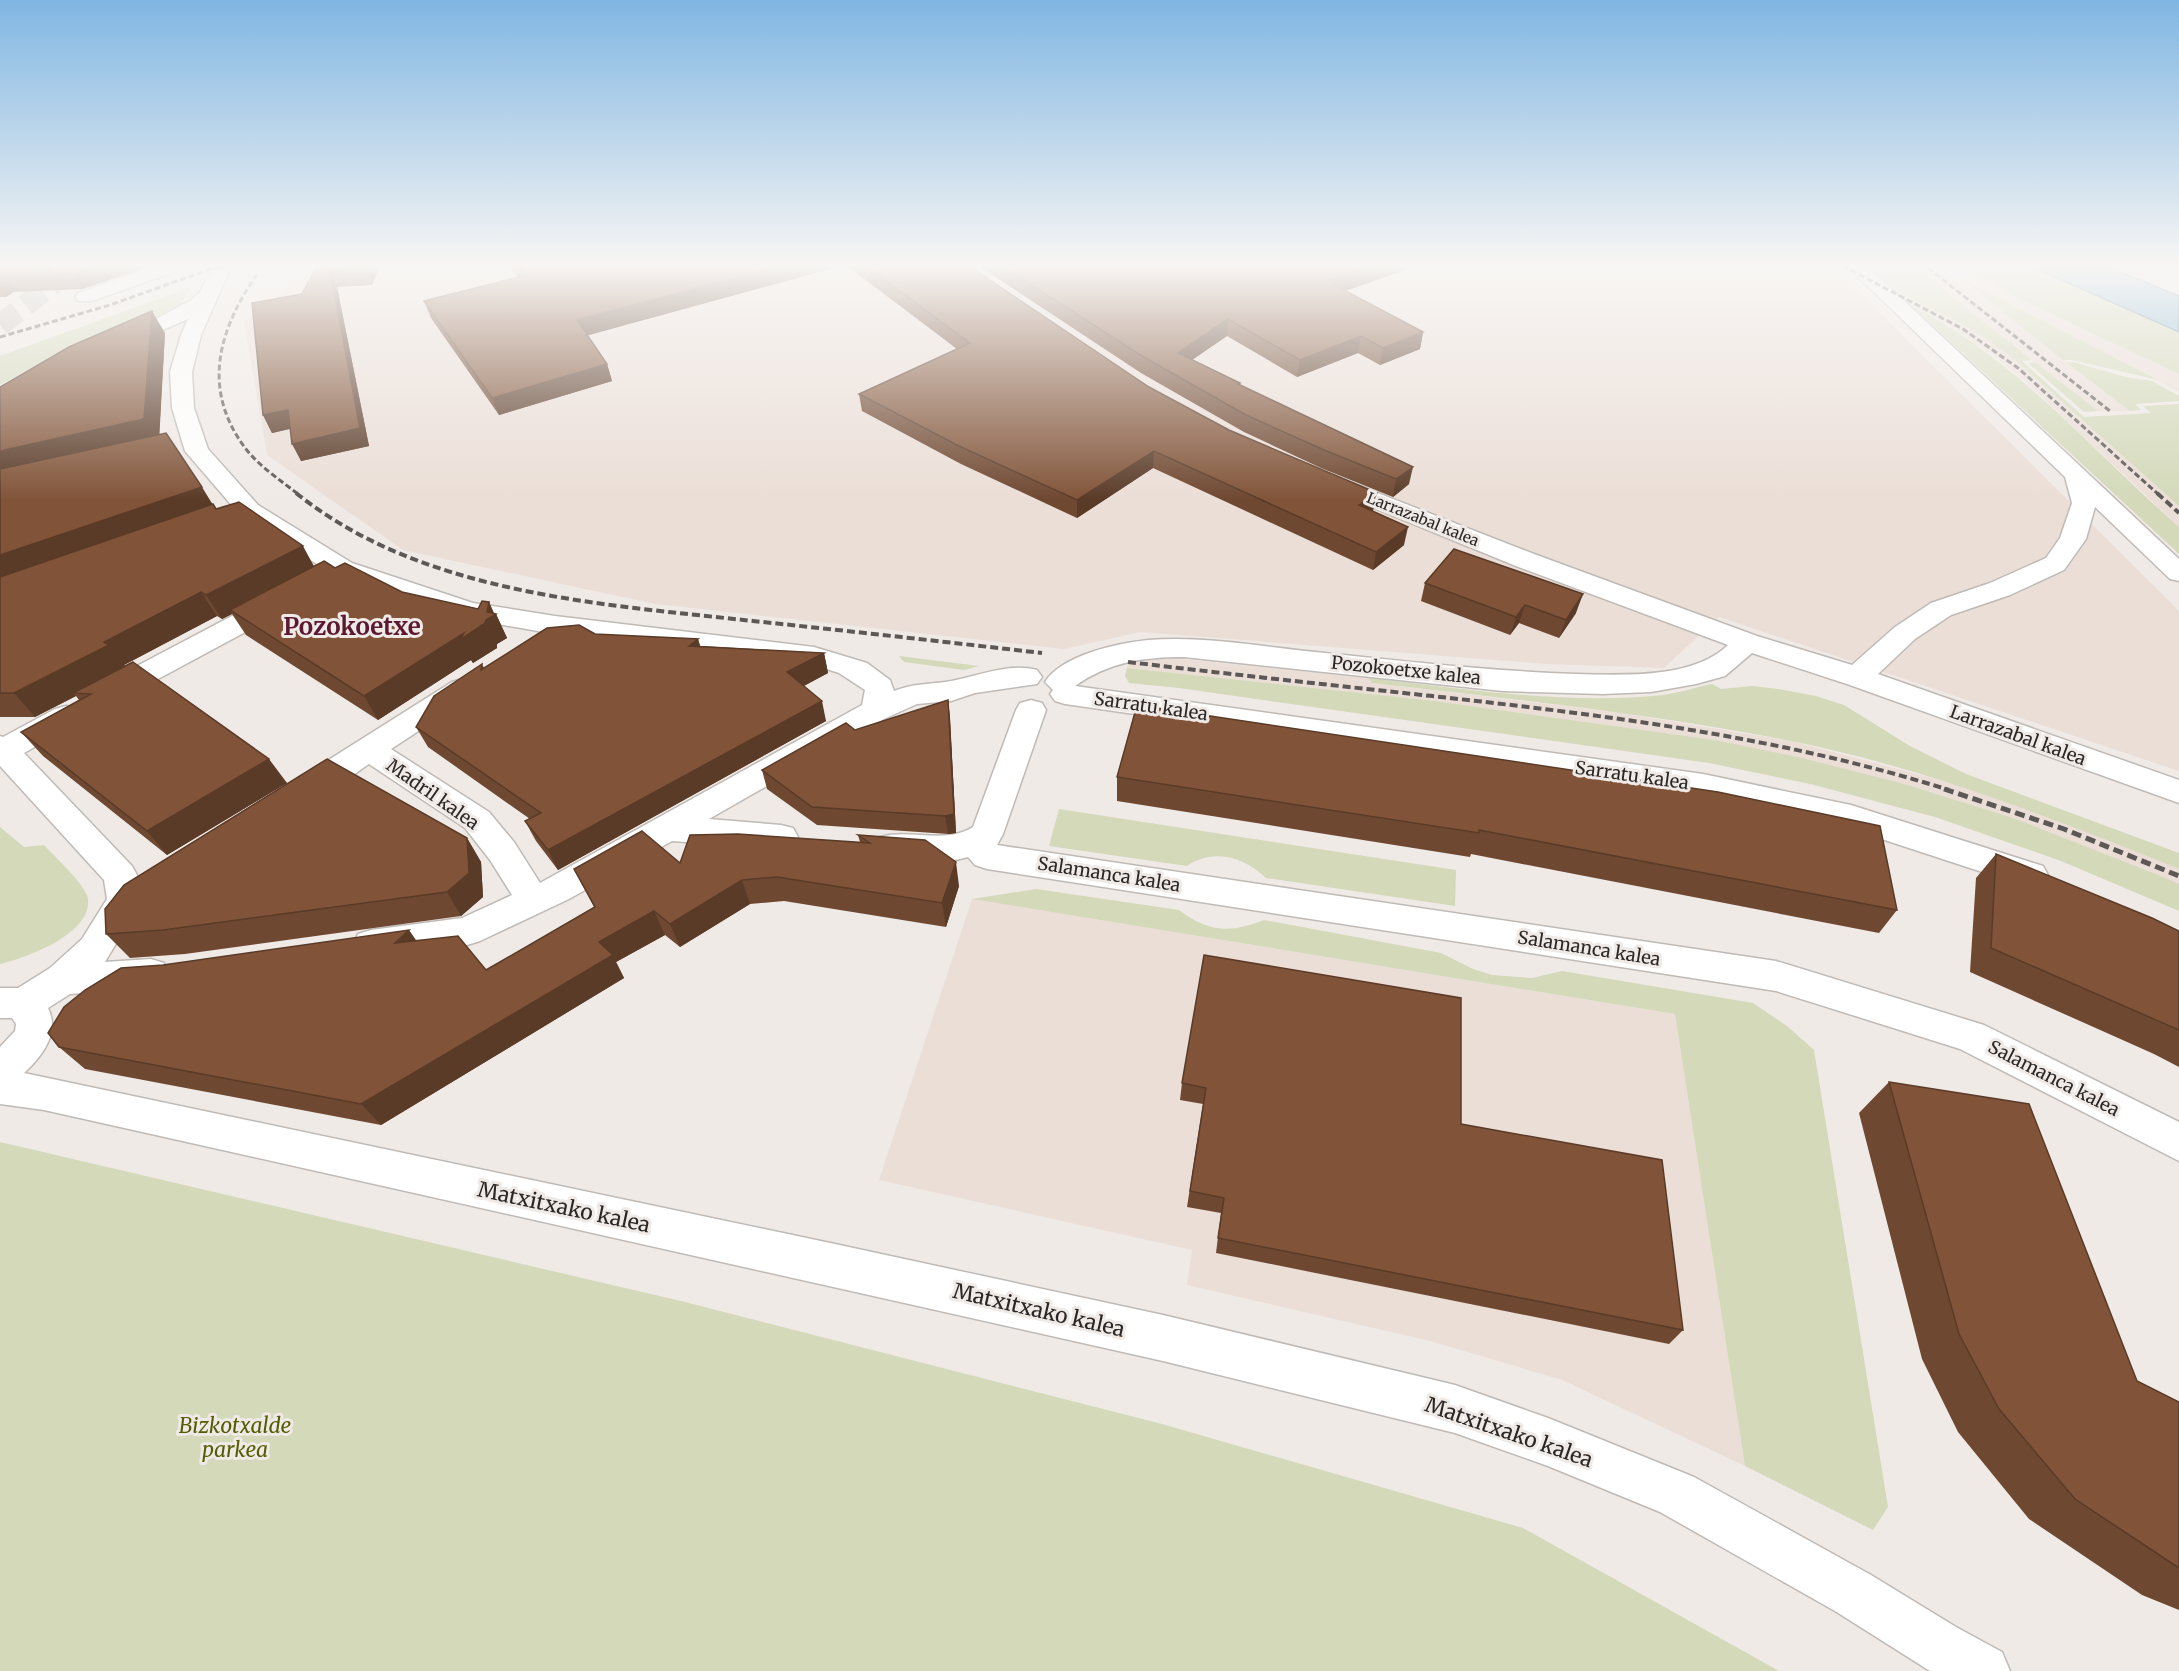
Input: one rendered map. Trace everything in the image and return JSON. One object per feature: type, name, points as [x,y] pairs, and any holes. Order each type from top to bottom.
[{"type":"street","points":[[101,350],[115,344]]},
{"type":"street","points":[[189,344],[181,372],[184,445],[197,451],[237,514],[343,569],[469,611],[555,625],[814,656],[858,669],[877,700]]},
{"type":"street","points":[[1938,344],[2179,573]]},
{"type":"street","points":[[1857,677],[1905,633],[1941,609],[2001,589],[2055,564],[2073,539],[2084,503],[2076,475]]},
{"type":"street","name":"Larrazabal kalea","points":[[1317,476],[1525,560],[1748,642],[1857,677],[2179,792]]},
{"type":"street","points":[[18,1014],[63,979],[95,949],[136,893],[2,749],[343,569]]},
{"type":"street","points":[[526,646],[555,625]]},
{"type":"street","name":"Pozokoetxe kalea","points":[[1063,688],[1075,671],[1092,662],[1117,653],[1159,647],[1203,649],[1503,681],[1593,684],[1651,682],[1696,675],[1715,669],[1748,642]]},
{"type":"street","points":[[277,807],[487,672]]},
{"type":"street","name":"Sarratu kalea","points":[[1024,695],[1049,676],[1063,688],[1498,757],[1703,784],[1851,817],[2053,883]]},
{"type":"street","points":[[338,949],[467,931],[534,901],[666,828],[877,700],[951,691],[1024,695],[987,834],[975,843],[946,850],[864,844]]},
{"type":"street","name":"Madril kalea","points":[[369,749],[477,820],[502,851],[534,901]]},
{"type":"street","points":[[666,828],[805,839]]},
{"type":"street","name":"Salamanca kalea","points":[[975,843],[987,856],[1776,976],[1971,1036],[2179,1142]]},
{"type":"street","points":[[63,979],[185,971]]},
{"type":"street","points":[[0,1069],[27,1045],[18,1014]]},
{"type":"street","points":[[18,1014],[44,1093]]},
{"type":"street","name":"Matxitxako kalea","points":[[0,1088],[44,1093],[1095,1323],[1455,1409],[1548,1442],[1677,1494],[1853,1593],[1937,1646],[1983,1671]]},
{"type":"shaded area","points":[[248,344],[1911,344],[2179,611],[2179,771],[1719,617],[1664,668],[1546,664],[1141,632],[1064,649],[655,604],[403,550],[267,455]]},
{"type":"shaded area","points":[[1976,344],[1993,344],[2015,360],[2179,506],[2179,527],[2026,382]]},
{"type":"shaded area","points":[[2011,344],[2044,344],[2130,411],[2099,412]]},
{"type":"shaded area","points":[[2085,344],[2115,344],[2179,374],[2179,392]]},
{"type":"shaded area","points":[[1151,656],[1369,678],[1373,683],[1620,713],[1791,741],[1963,786],[2084,830],[2179,869],[2179,884],[2016,819],[1908,785],[1715,740],[1435,701],[1127,668],[1129,659]]},
{"type":"shaded area","points":[[972,899],[1675,1014],[1745,1466],[1562,1380],[1430,1341],[1187,1285],[1192,1250],[879,1180]]},
{"type":"green space","points":[[33,344],[91,344],[34,366],[0,385],[0,356]]},
{"type":"green space","points":[[1953,344],[1974,344],[2052,407],[2179,527],[2179,554]]},
{"type":"green space","points":[[1992,344],[2012,344],[2032,360],[2022,361],[2084,417],[2151,413],[2143,406],[2179,404],[2179,506],[2015,360]]},
{"type":"green space","points":[[2043,344],[2088,344],[2158,380],[2072,360],[2063,360]]},
{"type":"green space","points":[[2115,344],[2179,344],[2179,374]]},
{"type":"green space","points":[[2035,362],[2098,411],[2084,412],[2028,363]]},
{"type":"green space","points":[[2066,362],[2152,381],[2179,396],[2179,401],[2135,404],[2141,410],[2130,411]]},
{"type":"green space","points":[[899,656],[979,666],[964,670],[904,662]]},
{"type":"green space","points":[[1127,668],[1435,701],[1715,740],[1802,758],[1908,785],[2016,819],[2163,877],[2179,884],[2179,911],[2061,861],[1935,817],[1810,784],[1709,763],[1179,688],[1129,683],[1125,676]]},
{"type":"green space","points":[[1369,678],[1553,697],[1627,698],[1663,695],[1712,684],[1721,689],[1752,686],[1816,696],[1844,705],[1910,746],[1966,774],[2179,853],[2179,869],[1988,796],[1841,752],[1739,731],[1582,708],[1372,683]]},
{"type":"green space","points":[[1059,809],[1456,870],[1455,906],[1266,878],[1248,865],[1228,857],[1208,857],[1187,866],[1049,846]]},
{"type":"green space","points":[[0,827],[24,847],[44,845],[76,879],[88,899],[86,912],[80,923],[69,933],[40,950],[0,964]]},
{"type":"green space","points":[[1036,889],[1179,910],[1210,927],[1231,929],[1264,920],[1441,953],[1473,969],[1492,975],[1532,978],[1562,971],[1753,1003],[1787,1026],[1814,1050],[1888,1507],[1873,1530],[1745,1466],[1675,1014],[972,899]]},
{"type":"green space","name":"Bizkotxalde parkea","points":[[0,1142],[685,1302],[1162,1424],[1523,1528],[1779,1671],[0,1671]]},
{"type":"building","points":[[76,344],[150,344],[144,419],[0,451],[0,387]]},
{"type":"building","points":[[256,344],[344,344],[360,428],[292,444],[288,410],[263,415]]},
{"type":"building","points":[[454,344],[593,344],[607,364],[492,398]]},
{"type":"building","points":[[968,344],[1085,344],[1149,387],[1229,430],[1377,493],[1359,505],[1408,527],[1376,552],[1154,451],[1077,500],[959,446],[859,394]]},
{"type":"building","points":[[1123,344],[1191,344],[1178,353],[1413,467],[1396,479],[1324,450],[1246,415]]},
{"type":"building","points":[[1272,344],[1341,344],[1300,360]]},
{"type":"building","points":[[1376,344],[1393,344],[1383,348]]},
{"type":"building","points":[[166,433],[202,487],[0,555],[0,469]]},
{"type":"building","points":[[239,502],[303,546],[206,595],[201,592],[104,642],[109,645],[14,693],[0,693],[0,577],[213,504],[216,509]]},
{"type":"building","points":[[1454,549],[1583,594],[1566,620],[1525,605],[1516,617],[1425,583]]},
{"type":"building","points":[[324,561],[335,568],[345,563],[402,592],[478,609],[482,601],[489,602],[487,612],[496,614],[461,639],[464,633],[364,696],[230,610]]},
{"type":"building","points":[[579,625],[595,634],[698,639],[689,646],[824,653],[787,672],[822,701],[548,850],[525,821],[541,813],[416,727],[434,696],[482,664],[481,670],[547,628]]},
{"type":"building","points":[[133,662],[269,759],[147,831],[21,732],[91,694],[73,693]]},
{"type":"building","points":[[948,700],[954,814],[945,816],[812,807],[762,770],[846,723],[855,730]]},
{"type":"building","points":[[1137,705],[1718,792],[1880,826],[1897,910],[1479,830],[1479,833],[1117,777]]},
{"type":"building","points":[[327,759],[467,838],[469,873],[447,892],[163,930],[106,934],[105,909],[124,885]]},
{"type":"building","points":[[642,831],[680,863],[690,835],[738,834],[870,843],[858,835],[925,840],[956,862],[942,903],[777,877],[742,880],[670,924],[654,911],[599,942],[613,955],[361,1104],[59,1047],[48,1033],[64,1007],[85,990],[121,968],[163,965],[409,930],[395,943],[458,936],[486,970],[595,907],[574,869]]},
{"type":"building","points":[[1996,854],[2179,931],[2179,1030],[1991,948]]},
{"type":"building","points":[[1204,955],[1461,998],[1461,1124],[1662,1160],[1683,1330],[1218,1238],[1224,1198],[1190,1191],[1206,1088],[1182,1083]]},
{"type":"building","points":[[1889,1082],[2029,1104],[2137,1381],[2179,1402],[2179,1568],[2075,1499],[1999,1409],[1959,1334]]},
{"type":"railway","points":[[223,344],[219,379],[222,401],[230,423],[248,452],[298,494]]},
{"type":"railway","points":[[1984,344],[2018,368],[2158,494]]},
{"type":"railway","points":[[2025,344],[2110,411]]},
{"type":"railway","points":[[296,493],[345,527],[399,553],[455,573],[514,588],[574,600],[634,608],[1042,653]]},
{"type":"railway","points":[[2157,493],[2179,513]]},
{"type":"railway","points":[[1128,662],[1542,709],[1679,728],[1815,754],[1949,790]]},
{"type":"railway","points":[[1944,789],[2064,829],[2179,876]]},
{"type":"district","name":"Pozokoetxe","points":[[352,626]]}]
